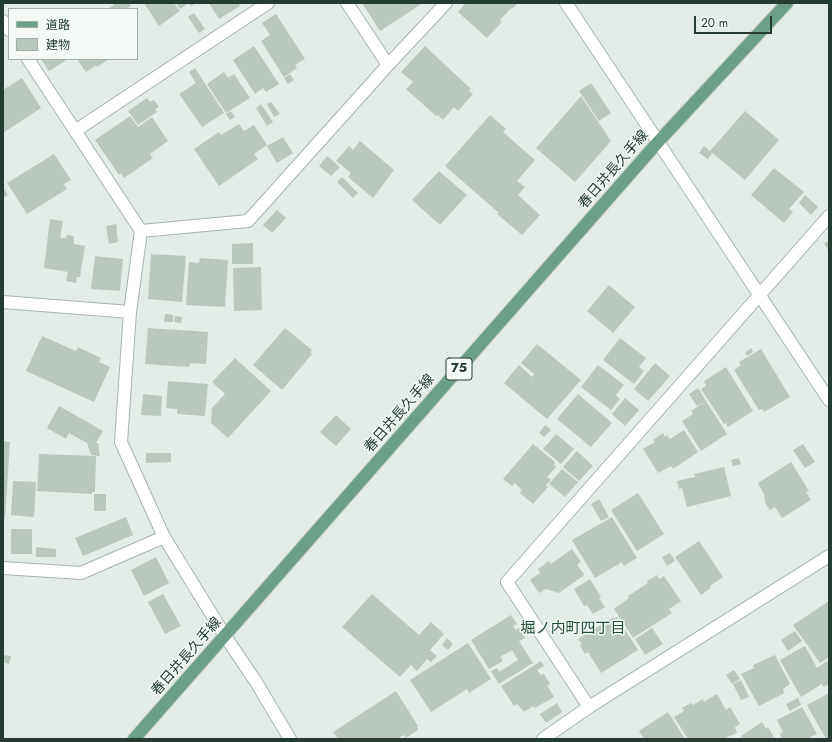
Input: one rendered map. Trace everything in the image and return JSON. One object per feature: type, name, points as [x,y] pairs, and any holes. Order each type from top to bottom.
[{"type":"main road","name":"春日井長久手線","points":[[134,739],[658,142],[788,3]]},
{"type":"street","points":[[75,131],[268,3]]},
{"type":"street","points":[[347,3],[388,65]]},
{"type":"street","points":[[142,231],[248,221],[388,65],[446,3]]},
{"type":"street","points":[[566,3],[829,400]]},
{"type":"street","points":[[29,60],[142,231],[130,312],[121,442],[164,537],[225,636],[256,682],[290,739]]},
{"type":"street","points":[[590,707],[507,582],[829,216]]},
{"type":"street","points":[[3,302],[130,312]]},
{"type":"street","points":[[3,568],[81,573],[164,537]]},
{"type":"street","points":[[543,739],[590,707],[829,556]]},
{"type":"building","points":[[112,3],[129,3],[131,6],[128,8],[109,8],[114,5]]},
{"type":"building","points":[[144,3],[174,3],[180,11],[159,26]]},
{"type":"building","points":[[176,3],[189,3],[180,9]]},
{"type":"building","points":[[189,3],[196,3],[191,6]]},
{"type":"building","points":[[209,3],[239,3],[240,6],[219,19]]},
{"type":"building","points":[[362,3],[423,3],[380,31]]},
{"type":"building","points":[[466,3],[518,3],[500,20],[502,22],[487,38],[458,12]]},
{"type":"building","points":[[194,13],[205,29],[199,33],[188,17]]},
{"type":"building","points":[[276,14],[305,59],[295,65],[297,68],[284,77],[261,41],[270,35],[262,23]]},
{"type":"building","points":[[254,46],[279,84],[266,92],[263,88],[255,94],[233,60]]},
{"type":"building","points":[[425,46],[471,89],[469,91],[473,94],[458,111],[454,107],[443,120],[438,115],[436,116],[406,89],[413,82],[401,72]]},
{"type":"building","points":[[42,60],[66,60],[49,71]]},
{"type":"building","points":[[78,60],[108,60],[97,67],[96,65],[86,72]]},
{"type":"building","points":[[195,68],[224,113],[202,127],[179,94],[196,83],[189,72]]},
{"type":"building","points":[[224,72],[228,78],[234,74],[250,98],[226,113],[207,84]]},
{"type":"building","points":[[290,74],[294,80],[288,84],[284,78]]},
{"type":"building","points":[[22,78],[41,108],[3,133],[3,90]]},
{"type":"building","points":[[591,83],[611,113],[599,121],[579,91]]},
{"type":"building","points":[[581,96],[611,141],[575,182],[536,148]]},
{"type":"building","points":[[147,98],[150,102],[154,100],[159,107],[155,109],[157,112],[138,125],[128,111]]},
{"type":"building","points":[[271,102],[280,114],[274,117],[267,104]]},
{"type":"building","points":[[261,104],[273,122],[267,126],[256,108]]},
{"type":"building","points":[[231,111],[235,117],[230,120],[226,114]]},
{"type":"building","points":[[745,111],[779,140],[745,180],[710,151]]},
{"type":"building","points":[[490,115],[506,129],[503,132],[535,160],[517,181],[525,187],[518,195],[540,215],[522,235],[445,166]]},
{"type":"building","points":[[130,116],[138,127],[152,117],[168,141],[150,154],[153,158],[124,178],[121,173],[119,175],[95,140]]},
{"type":"building","points":[[239,124],[244,131],[254,125],[267,145],[254,154],[258,159],[219,186],[194,149],[219,132],[221,135]]},
{"type":"building","points":[[283,137],[293,153],[277,163],[267,146]]},
{"type":"building","points":[[360,141],[394,170],[373,198],[348,177],[351,173],[336,161],[349,146],[353,150]]},
{"type":"building","points":[[704,146],[712,153],[708,159],[699,153]]},
{"type":"building","points":[[54,154],[71,180],[64,184],[67,189],[27,214],[7,183]]},
{"type":"building","points":[[327,156],[340,167],[331,176],[319,166]]},
{"type":"building","points":[[774,168],[804,192],[789,209],[793,212],[784,223],[751,195]]},
{"type":"building","points":[[439,171],[467,195],[440,225],[412,200]]},
{"type":"building","points":[[342,177],[358,193],[353,198],[337,182]]},
{"type":"building","points":[[3,187],[8,195],[3,198]]},
{"type":"building","points":[[805,195],[818,207],[811,215],[799,203]]},
{"type":"building","points":[[277,210],[286,218],[272,233],[263,225]]},
{"type":"building","points":[[50,219],[63,221],[60,238],[66,238],[67,235],[74,236],[74,244],[85,246],[80,277],[77,277],[76,283],[66,281],[68,272],[44,268]]},
{"type":"building","points":[[116,224],[118,242],[109,244],[106,226]]},
{"type":"building","points":[[829,240],[829,251],[824,244]]},
{"type":"building","points":[[253,243],[253,264],[232,264],[232,244]]},
{"type":"building","points":[[151,254],[186,256],[182,302],[148,299]]},
{"type":"building","points":[[95,256],[123,259],[120,291],[91,289]]},
{"type":"building","points":[[200,258],[228,260],[225,307],[186,305],[189,262],[199,263]]},
{"type":"building","points":[[261,267],[262,310],[234,311],[233,268]]},
{"type":"building","points":[[609,285],[635,307],[613,333],[587,311]]},
{"type":"building","points":[[165,314],[173,315],[173,322],[164,322]]},
{"type":"building","points":[[175,316],[182,317],[181,323],[174,322]]},
{"type":"building","points":[[148,328],[208,332],[206,364],[190,363],[189,367],[145,364]]},
{"type":"building","points":[[285,328],[312,350],[310,352],[312,354],[282,390],[253,365]]},
{"type":"building","points":[[42,336],[76,351],[78,347],[101,358],[99,362],[110,367],[94,402],[26,371]]},
{"type":"building","points":[[620,338],[646,358],[639,367],[644,371],[634,384],[603,360]]},
{"type":"building","points":[[537,344],[581,380],[547,419],[504,383],[519,365],[532,377],[534,374],[521,363]]},
{"type":"building","points":[[751,348],[753,352],[747,356],[745,353]]},
{"type":"building","points":[[761,349],[790,397],[764,412],[762,409],[759,410],[734,370],[741,365],[739,362]]},
{"type":"building","points":[[235,358],[271,391],[228,438],[211,423],[212,408],[225,394],[212,382]]},
{"type":"building","points":[[655,363],[670,376],[648,401],[634,389]]},
{"type":"building","points":[[598,365],[624,385],[616,395],[620,399],[611,410],[581,387]]},
{"type":"building","points":[[726,367],[753,411],[728,427],[726,423],[724,424],[701,389],[706,386],[704,381]]},
{"type":"building","points":[[168,381],[208,384],[205,416],[177,414],[177,409],[166,408]]},
{"type":"building","points":[[698,388],[706,401],[697,406],[689,394]]},
{"type":"building","points":[[143,394],[162,396],[161,416],[141,415]]},
{"type":"building","points":[[578,394],[612,423],[591,447],[557,419]]},
{"type":"building","points":[[625,398],[639,410],[625,426],[612,414]]},
{"type":"building","points":[[706,401],[727,434],[701,451],[682,421],[693,414],[691,411]]},
{"type":"building","points":[[59,406],[103,431],[96,443],[98,443],[100,456],[91,455],[87,443],[69,433],[66,439],[47,428]]},
{"type":"building","points":[[336,415],[351,429],[336,446],[320,432]]},
{"type":"building","points":[[545,425],[551,430],[544,437],[539,433]]},
{"type":"building","points":[[684,430],[698,452],[673,469],[671,466],[658,473],[643,449],[655,442],[653,440],[663,433],[665,437],[667,435],[670,439]]},
{"type":"building","points":[[556,434],[574,449],[561,464],[543,449]]},
{"type":"building","points":[[3,441],[10,442],[5,519],[3,519]]},
{"type":"building","points":[[533,444],[555,462],[554,465],[556,467],[547,477],[551,480],[546,485],[548,487],[533,504],[520,493],[522,490],[515,483],[512,486],[503,479]]},
{"type":"building","points":[[803,444],[815,462],[805,468],[793,450]]},
{"type":"building","points":[[577,451],[593,466],[579,481],[563,467]]},
{"type":"building","points":[[146,453],[171,453],[171,462],[146,463]]},
{"type":"building","points":[[39,454],[96,456],[95,492],[92,492],[92,494],[37,491]]},
{"type":"building","points":[[739,458],[741,464],[733,466],[731,460]]},
{"type":"building","points":[[791,462],[809,491],[806,492],[811,500],[782,518],[775,507],[770,510],[764,501],[765,496],[758,483]]},
{"type":"building","points":[[724,467],[731,496],[687,507],[682,488],[679,489],[677,481],[695,477],[694,474]]},
{"type":"building","points":[[562,469],[578,482],[565,497],[549,484]]},
{"type":"building","points":[[13,481],[36,482],[34,517],[11,515]]},
{"type":"building","points":[[638,493],[664,534],[637,551],[611,510]]},
{"type":"building","points":[[94,494],[106,494],[106,511],[94,511]]},
{"type":"building","points":[[599,499],[609,517],[601,521],[591,504]]},
{"type":"building","points":[[126,517],[133,535],[83,556],[75,538]]},
{"type":"building","points":[[612,517],[637,558],[624,566],[622,562],[595,578],[572,540]]},
{"type":"building","points":[[11,529],[32,529],[32,554],[11,554]]},
{"type":"building","points":[[699,541],[723,577],[710,586],[711,588],[701,595],[675,557]]},
{"type":"building","points":[[36,547],[56,549],[56,557],[36,557]]},
{"type":"building","points":[[572,549],[581,562],[577,565],[584,574],[583,576],[559,593],[546,589],[539,593],[530,580],[540,573],[538,569],[549,561],[551,564]]},
{"type":"building","points":[[670,553],[675,561],[667,566],[662,557]]},
{"type":"building","points":[[156,557],[169,583],[144,596],[131,570]]},
{"type":"building","points":[[657,575],[659,579],[664,576],[681,601],[669,609],[672,613],[633,638],[614,609],[629,598],[628,596],[648,583],[647,581]]},
{"type":"building","points":[[590,579],[605,607],[593,614],[587,605],[584,606],[574,589]]},
{"type":"building","points":[[163,594],[181,626],[165,634],[148,602]]},
{"type":"building","points":[[372,594],[419,635],[431,622],[444,634],[430,650],[437,656],[431,662],[427,659],[417,671],[411,665],[400,677],[342,627]]},
{"type":"building","points":[[829,601],[829,657],[820,663],[793,625]]},
{"type":"building","points":[[511,615],[517,624],[513,626],[516,630],[519,628],[525,638],[519,641],[533,663],[499,684],[491,671],[497,668],[499,672],[518,660],[512,650],[500,657],[503,661],[489,669],[471,640]]},
{"type":"building","points":[[614,617],[614,619],[617,617],[638,650],[601,673],[588,652],[585,654],[580,646],[582,644],[578,639]]},
{"type":"building","points":[[652,628],[663,644],[645,655],[635,639]]},
{"type":"building","points":[[795,631],[802,641],[788,651],[781,640]]},
{"type":"building","points":[[447,638],[453,644],[448,650],[442,645]]},
{"type":"building","points":[[468,643],[491,679],[469,693],[467,689],[431,712],[410,680]]},
{"type":"building","points":[[805,646],[817,668],[827,661],[829,664],[829,684],[823,687],[822,684],[801,697],[780,660]]},
{"type":"building","points":[[4,655],[11,656],[9,664],[3,662]]},
{"type":"building","points":[[775,655],[790,684],[783,689],[784,693],[759,706],[741,674],[754,668],[753,665]]},
{"type":"building","points":[[541,661],[544,666],[537,670],[541,675],[544,674],[550,684],[547,685],[554,697],[535,708],[533,706],[524,712],[517,704],[514,706],[501,686]]},
{"type":"building","points":[[734,670],[740,679],[732,684],[726,675]]},
{"type":"building","points":[[741,680],[749,697],[741,700],[733,684]]},
{"type":"building","points":[[396,691],[418,726],[418,730],[406,738],[404,735],[397,739],[338,739],[333,732]]},
{"type":"building","points":[[829,693],[829,739],[826,739],[807,705]]},
{"type":"building","points":[[717,694],[726,710],[730,707],[740,724],[735,727],[737,733],[723,739],[688,739],[674,717],[684,711],[682,708],[691,703],[693,705],[703,699],[704,702]]},
{"type":"building","points":[[798,698],[801,705],[790,711],[786,704]]},
{"type":"building","points":[[557,703],[562,712],[546,723],[540,714]]},
{"type":"building","points":[[802,707],[817,734],[807,739],[782,739],[780,734],[783,732],[777,720]]},
{"type":"building","points":[[668,712],[685,739],[644,739],[639,731]]},
{"type":"building","points":[[762,722],[766,729],[768,727],[775,739],[743,739],[741,736]]},
{"type":"district","name":"堀ノ内町四丁目","points":[[573,629]]}]
